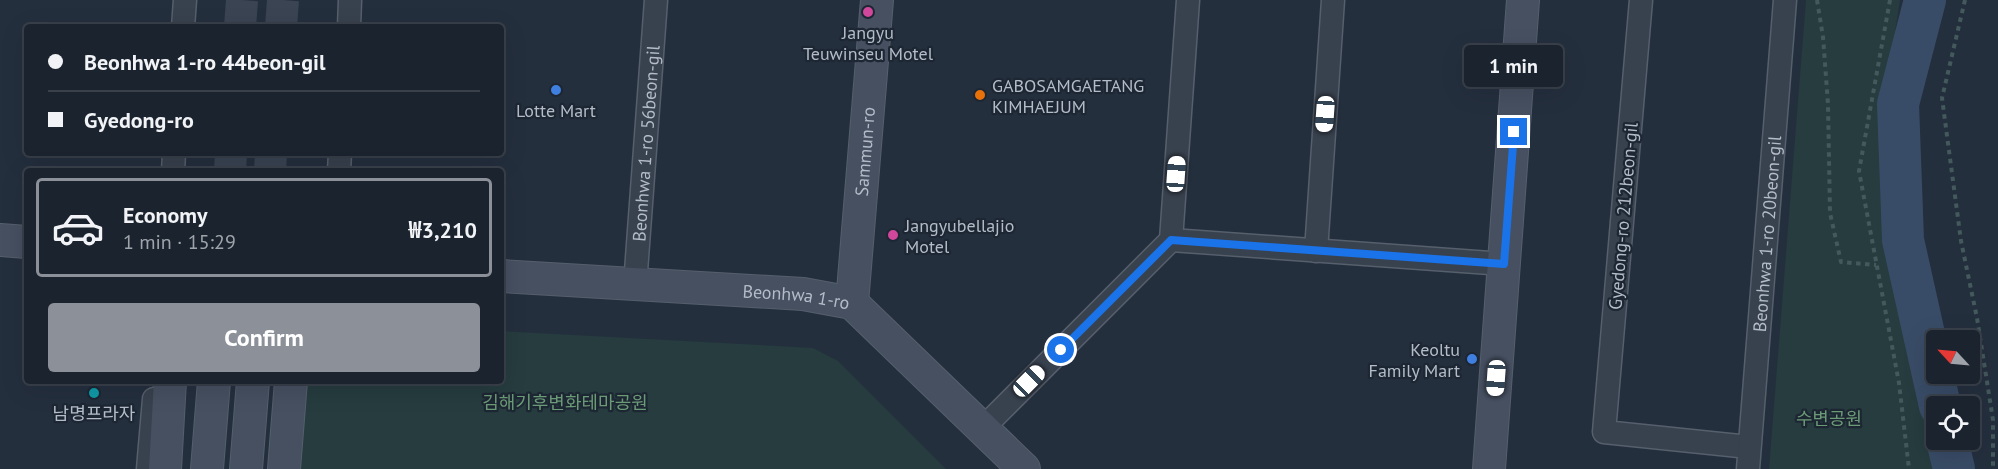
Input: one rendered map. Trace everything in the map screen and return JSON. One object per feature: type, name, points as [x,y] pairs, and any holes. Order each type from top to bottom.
[{"type":"street","points":[[183,24],[185,0]]},
{"type":"street","points":[[348,24],[350,0]]},
{"type":"street","name":"Beonhwa 1-ro 56beon-gil","points":[[635,285],[656,0]]},
{"type":"street","name":"Sammun-ro","points":[[852,303],[877,0]]},
{"type":"street","points":[[982,429],[1171,240],[1188,0]]},
{"type":"street","points":[[1316,251],[1333,0]]},
{"type":"street","points":[[1489,469],[1523,0]]},
{"type":"street","name":"Gyedong-ro 212beon-gil","points":[[1641,0],[1604,432],[1748,458]]},
{"type":"street","name":"Beonhwa 1-ro 20beon-gil","points":[[1748,458],[1785,0]]},
{"type":"street","points":[[0,240],[24,242]]},
{"type":"street","points":[[1171,240],[1504,264]]},
{"type":"street","name":"Beonhwa 1-ro","points":[[504,276],[803,294],[852,303],[1024,469]]},
{"type":"street","points":[[148,469],[156,384]]},
{"type":"street","points":[[165,469],[170,384]]},
{"type":"street","points":[[207,469],[214,384]]},
{"type":"street","points":[[246,469],[253,384]]},
{"type":"street","points":[[284,469],[291,384]]},
{"type":"path","points":[[1817,0],[1823,37],[1828,104],[1830,213],[1841,262],[1876,265]]},
{"type":"path","points":[[1890,0],[1859,171],[1899,384],[1907,469]]},
{"type":"path","points":[[1965,0],[1942,98],[1961,241],[1977,318],[1993,420],[1993,469]]},
{"type":"path","points":[[259,24],[260,20]]},
{"type":"green space","name":"수변공원","points":[[1806,0],[1900,0],[1881,123],[1892,216],[1926,407],[1926,450],[1932,450],[1933,469],[1769,469]]},
{"type":"green space","name":"김해기후변화테마공원","points":[[504,331],[813,348],[838,361],[946,469],[300,469],[305,384],[504,384]]},
{"type":"waterway","points":[[1925,0],[1898,104],[1903,240],[1938,396]]},
{"type":"waterway","points":[[1949,450],[1954,469]]},
{"type":"tunnel","points":[[240,24],[242,0]]},
{"type":"tunnel","points":[[281,24],[283,0]]},
{"type":"tunnel","points":[[230,168],[231,156]]},
{"type":"tunnel","points":[[270,168],[271,156]]},
{"type":"place","name":"Jangyu Teuwinseu Motel","points":[[868,12]]},
{"type":"place","name":"Lotte Mart","points":[[556,90]]},
{"type":"place","name":"GABOSAMGAETANG KIMHAEJUM","points":[[980,95]]},
{"type":"place","name":"Jangyubellajio Motel","points":[[893,235]]},
{"type":"place","name":"Keoltu Family Mart","points":[[1472,359]]},
{"type":"place","name":"남명프라자","points":[[94,393]]},
{"type":"route","points":[[1061,350],[1171,240],[1504,264],[1514,132]]}]
